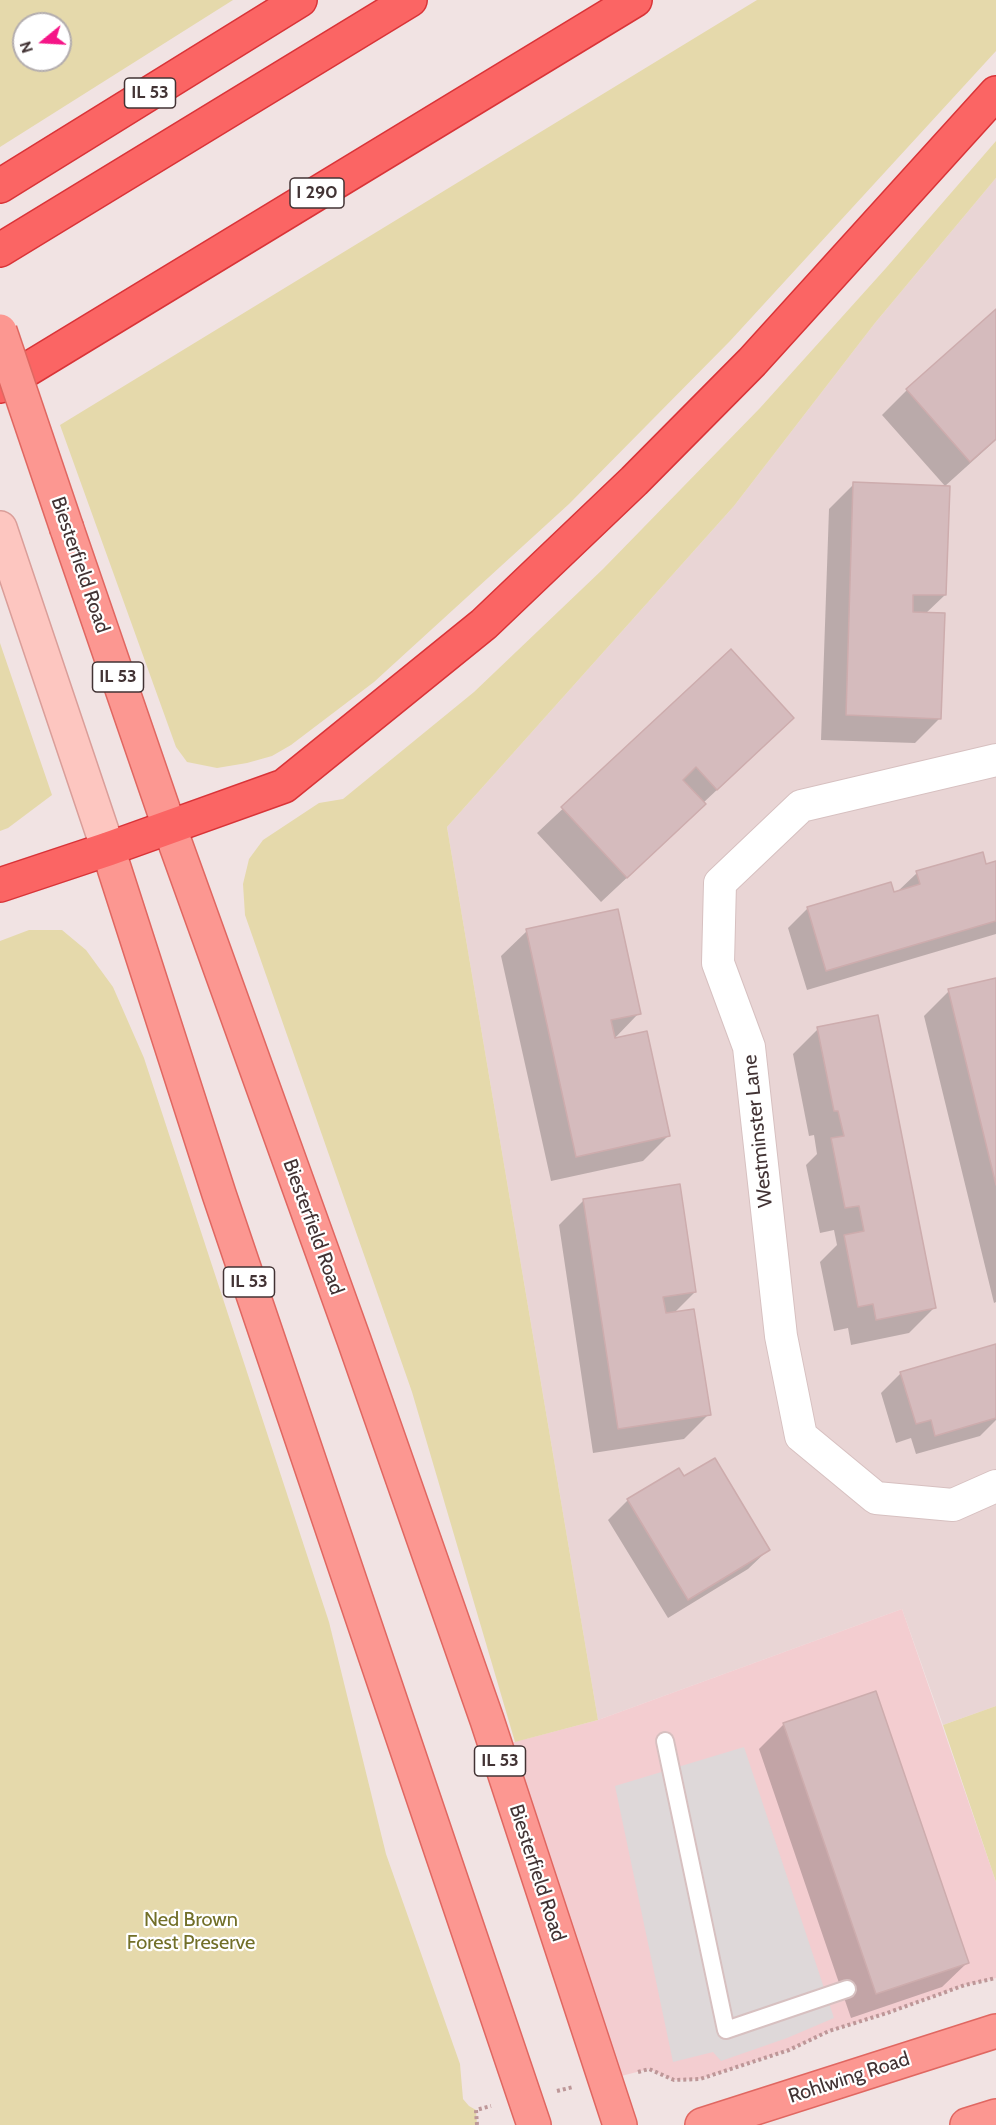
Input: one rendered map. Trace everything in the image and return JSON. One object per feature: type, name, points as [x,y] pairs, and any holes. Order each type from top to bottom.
[{"type":"highway","name":"IL 53","points":[[0,186],[300,0]]},
{"type":"highway","points":[[0,250],[411,0]]},
{"type":"highway","name":"I 290","points":[[0,386],[635,0]]},
{"type":"highway","points":[[0,885],[284,786],[484,624],[634,481],[752,362],[996,93]]},
{"type":"main road","name":"Biesterfield Road","points":[[0,331],[169,826],[350,1329],[487,1720],[620,2125]]},
{"type":"main road","points":[[0,528],[108,849]]},
{"type":"main road","name":"IL 53","points":[[108,849],[219,1194],[530,2112]]},
{"type":"main road","name":"Rohlwing Road","points":[[702,2125],[996,2031]]},
{"type":"main road","points":[[967,2125],[996,2116]]},
{"type":"street","name":"Westminster Lane","points":[[996,760],[801,806],[720,883],[718,963],[749,1047],[781,1336],[801,1436],[876,1498],[953,1505],[996,1486]]},
{"type":"lane","points":[[665,1741],[726,2030],[847,1989]]},
{"type":"path","points":[[477,2125],[476,2110],[530,2112],[605,2080],[649,2069],[674,2080],[699,2079],[789,2050],[829,2031],[965,1985],[996,1978]]},
{"type":"shaded area","points":[[996,178],[996,1706],[943,1725],[902,1609],[598,1720],[447,827],[734,506],[875,323]]},
{"type":"shaded area","points":[[902,1609],[996,1882],[996,1978],[965,1985],[829,2031],[789,2050],[700,2079],[674,2080],[649,2069],[605,2080],[495,1747],[598,1720]]},
{"type":"shaded area","points":[[744,1747],[834,2018],[787,2038],[721,2061],[713,2052],[673,2062],[615,1786]]},
{"type":"green space","points":[[0,0],[233,0],[0,147]]},
{"type":"green space","points":[[757,0],[996,0],[996,51],[730,341],[569,504],[374,682],[291,745],[272,756],[217,768],[187,762],[176,747],[60,425]]},
{"type":"green space","points":[[996,141],[996,178],[875,323],[734,506],[447,827],[598,1720],[515,1742],[412,1392],[245,915],[243,884],[249,859],[263,840],[319,803],[343,799],[474,692],[603,569],[760,408]]},
{"type":"green space","points":[[0,643],[52,795],[8,828],[0,831]]},
{"type":"green space","name":"Ned Brown Forest Preserve","points":[[29,930],[62,930],[86,950],[113,987],[144,1058],[329,1622],[386,1854],[460,2064],[463,2099],[476,2110],[477,2125],[0,2125],[0,941]]},
{"type":"green space","points":[[996,1706],[996,1882],[943,1725]]},
{"type":"building","points":[[996,309],[996,439],[970,462],[906,389]]},
{"type":"building","points":[[853,482],[950,486],[946,595],[913,595],[913,612],[945,613],[941,719],[846,715]]},
{"type":"building","points":[[731,649],[794,718],[717,790],[696,767],[683,780],[706,804],[627,878],[561,807]]},
{"type":"building","points":[[983,852],[986,864],[996,861],[996,921],[826,971],[807,907],[891,882],[894,892],[920,884],[916,871]]},
{"type":"building","points":[[618,909],[641,1014],[611,1020],[615,1038],[647,1031],[670,1136],[576,1157],[526,929]]},
{"type":"building","points":[[996,978],[996,1185],[948,989]]},
{"type":"building","points":[[878,1015],[936,1308],[876,1320],[873,1304],[858,1307],[844,1235],[864,1231],[859,1206],[845,1208],[831,1138],[844,1136],[838,1111],[834,1111],[817,1027]]},
{"type":"building","points":[[680,1184],[696,1292],[663,1297],[666,1313],[694,1309],[711,1415],[618,1429],[583,1199]]},
{"type":"building","points":[[996,1344],[996,1418],[935,1436],[931,1420],[916,1424],[900,1372]]},
{"type":"building","points":[[715,1458],[770,1550],[688,1600],[627,1499],[679,1468],[684,1476]]},
{"type":"building","points":[[876,1691],[969,1963],[876,1994],[783,1723]]}]
